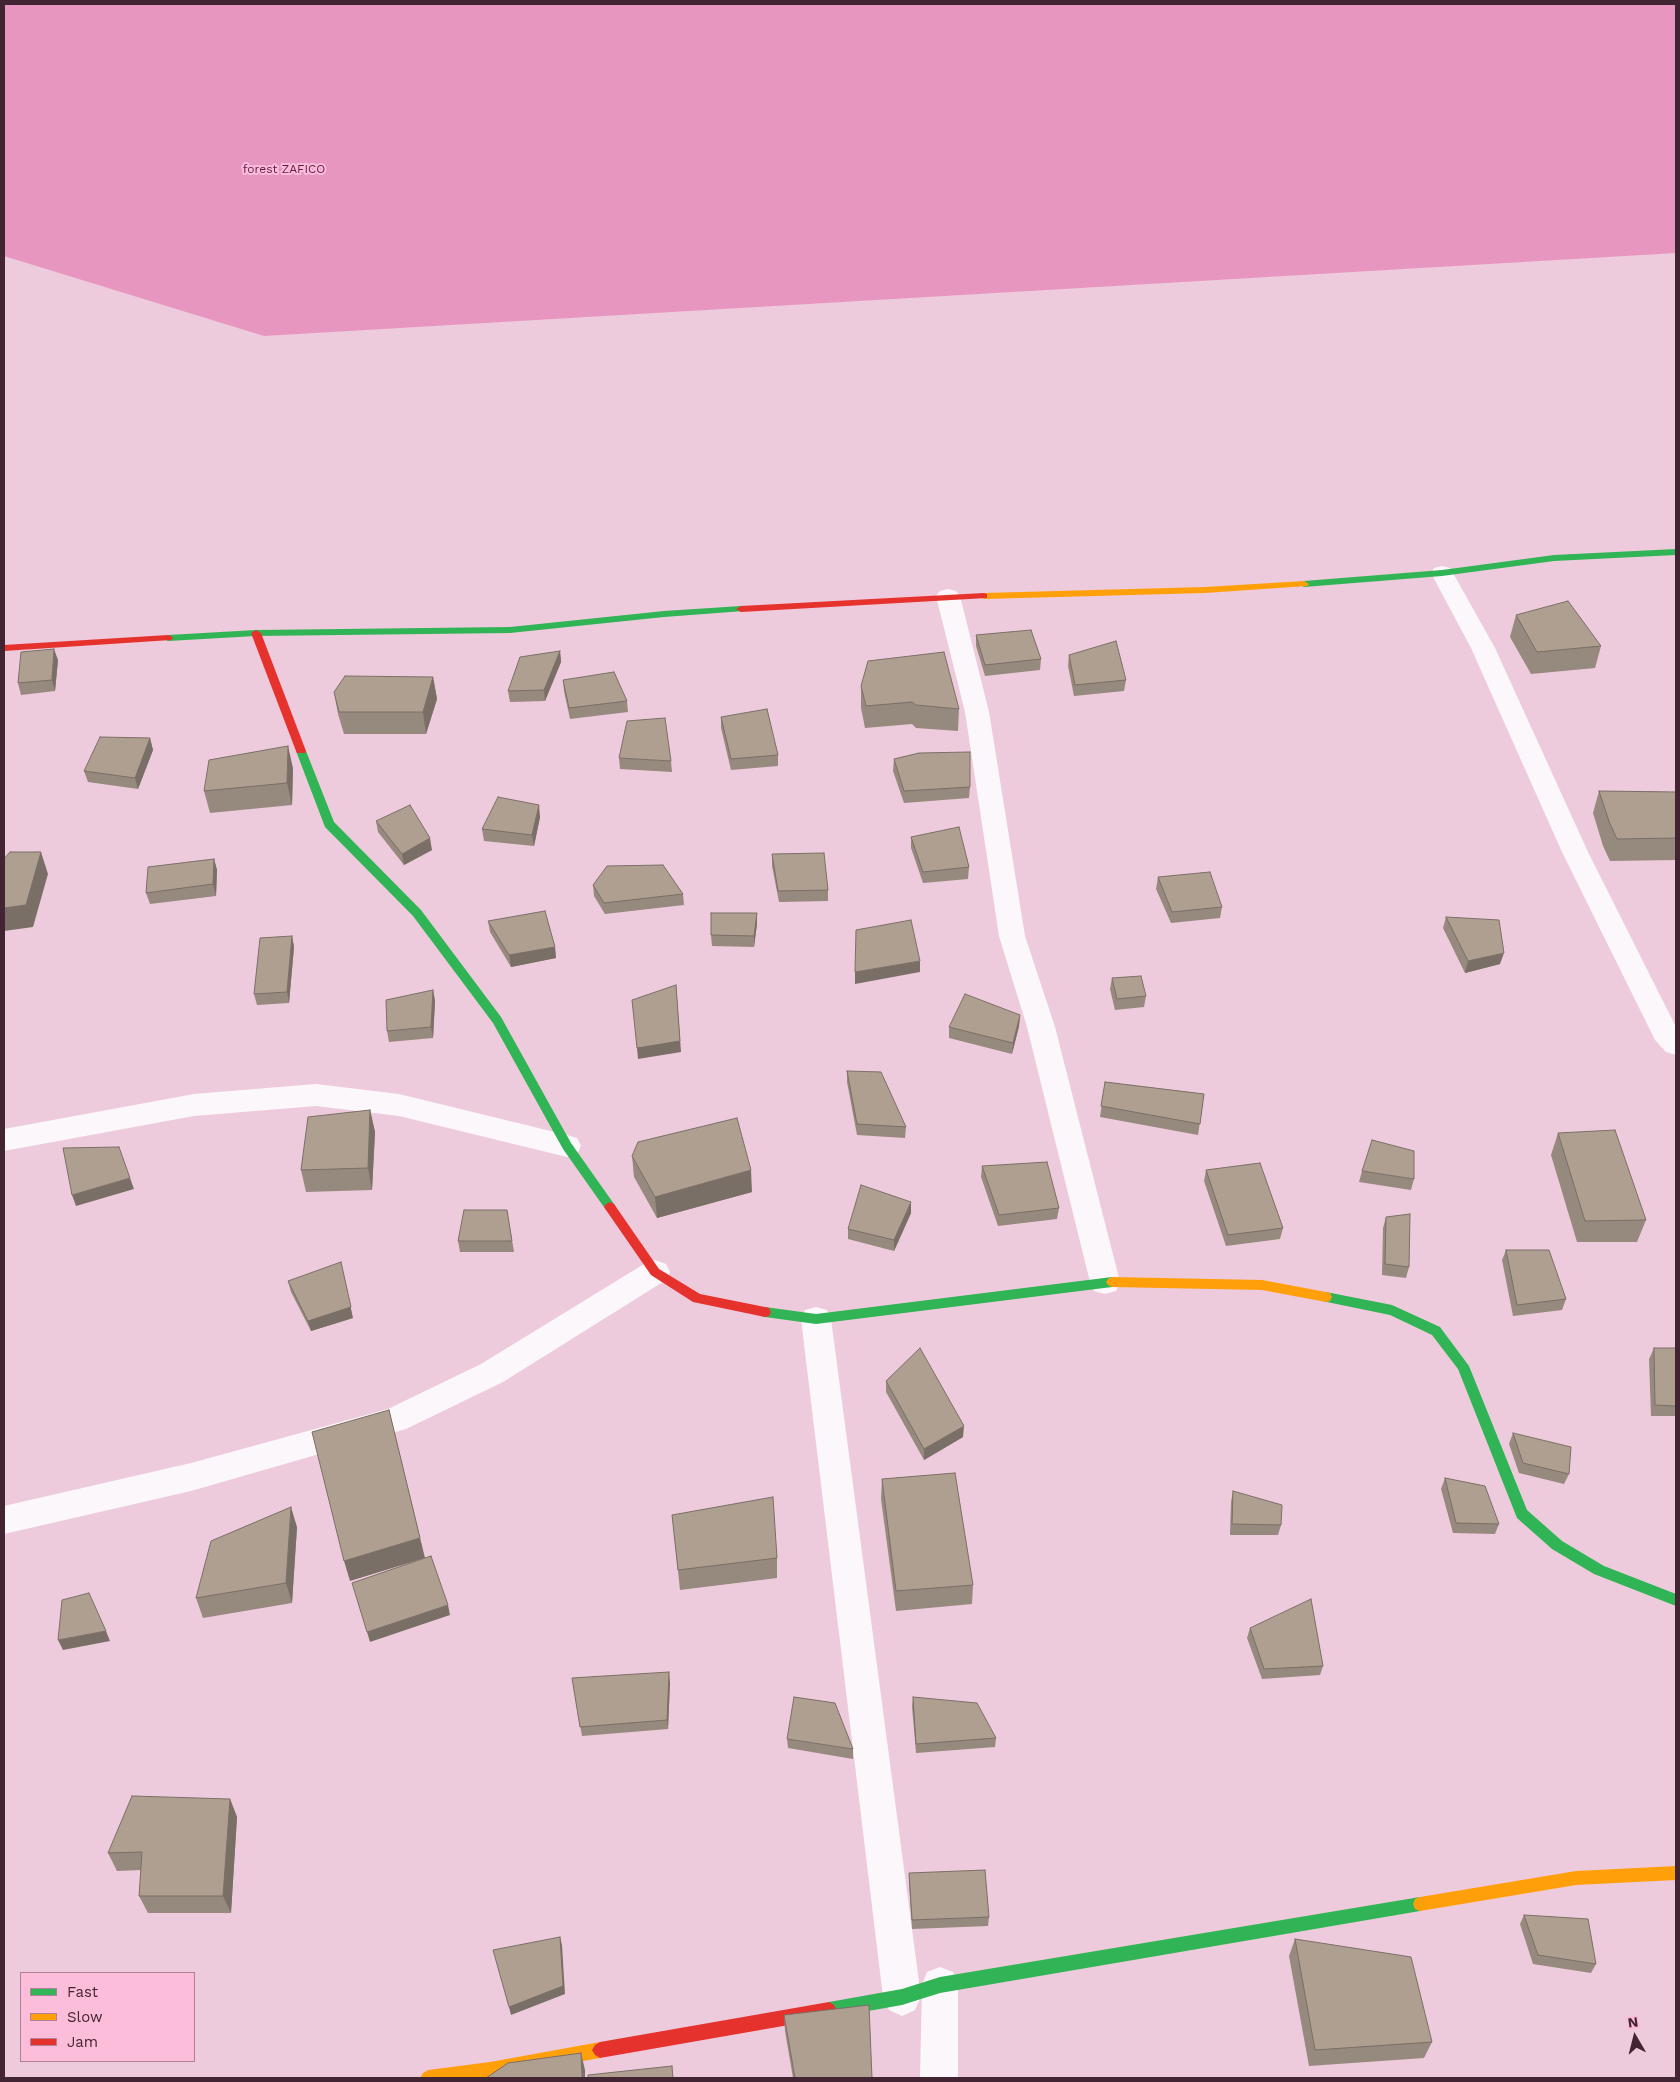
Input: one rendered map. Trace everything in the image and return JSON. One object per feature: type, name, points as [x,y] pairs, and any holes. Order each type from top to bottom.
[{"type":"street","points":[[4,648],[256,633],[510,630],[664,614],[948,596],[1205,590],[1312,584],[1442,573],[1554,558],[1676,552]]},
{"type":"street","points":[[1442,573],[1483,648],[1592,886],[1666,1033],[1676,1045]]},
{"type":"street","points":[[948,596],[977,712],[1012,936],[1041,1027],[1105,1282]]},
{"type":"street","points":[[256,633],[329,824],[417,913],[492,1012],[567,1146],[655,1272],[697,1298],[749,1310],[816,1319],[1105,1282],[1262,1285],[1392,1310],[1436,1331],[1462,1366],[1522,1514],[1557,1544],[1599,1570],[1676,1600]]},
{"type":"street","points":[[4,1140],[194,1104],[316,1095],[399,1105],[567,1146]]},
{"type":"street","points":[[4,1520],[190,1477],[395,1420],[492,1373],[655,1272]]},
{"type":"street","points":[[816,1319],[902,1997]]},
{"type":"street","points":[[428,2078],[490,2070],[902,1997],[940,1985],[1576,1878],[1676,1873]]},
{"type":"street","points":[[939,2078],[940,1985]]},
{"type":"green space","name":"forest ZAFICO","points":[[4,4],[1676,4],[1676,253],[264,336],[4,256]]},
{"type":"building","points":[[1568,601],[1601,646],[1537,652],[1516,615]]},
{"type":"building","points":[[1031,630],[1041,659],[985,665],[976,635]]},
{"type":"building","points":[[1116,641],[1126,680],[1075,685],[1069,655]]},
{"type":"building","points":[[54,649],[52,680],[18,683],[21,652]]},
{"type":"building","points":[[560,651],[544,690],[508,691],[520,657]]},
{"type":"building","points":[[944,652],[959,709],[916,705],[912,702],[866,706],[861,686],[868,661]]},
{"type":"building","points":[[614,672],[627,701],[569,708],[563,680]]},
{"type":"building","points":[[345,676],[433,677],[423,712],[339,712],[334,692]]},
{"type":"building","points":[[767,709],[778,755],[731,759],[721,717]]},
{"type":"building","points":[[665,718],[671,761],[619,758],[627,721]]},
{"type":"building","points":[[100,737],[150,738],[135,778],[84,771]]},
{"type":"building","points":[[288,746],[287,783],[204,791],[209,760]]},
{"type":"building","points":[[970,752],[970,787],[904,791],[894,759],[919,753]]},
{"type":"building","points":[[1599,791],[1676,792],[1676,838],[1617,839]]},
{"type":"building","points":[[498,797],[539,805],[532,835],[482,829]]},
{"type":"building","points":[[410,805],[430,838],[402,854],[376,821]]},
{"type":"building","points":[[959,827],[969,867],[923,872],[911,837]]},
{"type":"building","points":[[10,852],[41,852],[26,905],[4,908],[4,859]]},
{"type":"building","points":[[824,853],[828,890],[778,891],[772,854]]},
{"type":"building","points":[[214,859],[213,884],[146,893],[148,867]]},
{"type":"building","points":[[663,865],[683,894],[604,903],[593,885],[607,866]]},
{"type":"building","points":[[1210,872],[1222,907],[1172,912],[1158,877]]},
{"type":"building","points":[[545,911],[555,947],[509,955],[488,921]]},
{"type":"building","points":[[711,913],[757,913],[754,936],[711,935]]},
{"type":"building","points":[[1446,917],[1499,920],[1504,953],[1468,961]]},
{"type":"building","points":[[911,920],[920,961],[855,972],[856,930]]},
{"type":"building","points":[[292,936],[287,992],[254,994],[260,938]]},
{"type":"building","points":[[1141,976],[1146,996],[1117,999],[1112,978]]},
{"type":"building","points":[[676,985],[680,1041],[637,1048],[632,1000]]},
{"type":"building","points":[[433,990],[431,1027],[387,1031],[386,1000]]},
{"type":"building","points":[[965,994],[1020,1015],[1013,1043],[949,1027]]},
{"type":"building","points":[[847,1071],[881,1072],[906,1127],[857,1124]]},
{"type":"building","points":[[1105,1082],[1204,1094],[1200,1124],[1101,1106]]},
{"type":"building","points":[[370,1110],[368,1168],[301,1170],[308,1117]]},
{"type":"building","points":[[737,1118],[751,1170],[655,1197],[632,1156],[638,1142]]},
{"type":"building","points":[[1615,1130],[1646,1220],[1585,1221],[1558,1133]]},
{"type":"building","points":[[1372,1140],[1414,1151],[1414,1179],[1362,1171]]},
{"type":"building","points":[[119,1147],[130,1178],[72,1195],[63,1148]]},
{"type":"building","points":[[1047,1162],[1059,1208],[999,1215],[982,1166]]},
{"type":"building","points":[[1260,1163],[1283,1228],[1228,1235],[1206,1170]]},
{"type":"building","points":[[861,1185],[911,1202],[894,1240],[848,1229]]},
{"type":"building","points":[[464,1210],[507,1210],[512,1241],[458,1241]]},
{"type":"building","points":[[1410,1214],[1409,1267],[1385,1264],[1386,1217]]},
{"type":"building","points":[[1506,1250],[1549,1250],[1566,1299],[1517,1305]]},
{"type":"building","points":[[341,1262],[351,1307],[308,1321],[288,1281]]},
{"type":"building","points":[[920,1348],[964,1426],[924,1449],[886,1381]]},
{"type":"building","points":[[1654,1348],[1676,1348],[1676,1406],[1655,1405]]},
{"type":"building","points":[[389,1410],[420,1538],[344,1561],[312,1432]]},
{"type":"building","points":[[1513,1433],[1571,1447],[1569,1474],[1523,1463]]},
{"type":"building","points":[[955,1473],[973,1585],[896,1591],[882,1479]]},
{"type":"building","points":[[1445,1478],[1485,1486],[1499,1524],[1456,1523]]},
{"type":"building","points":[[1233,1491],[1282,1505],[1281,1525],[1232,1524]]},
{"type":"building","points":[[773,1497],[777,1558],[678,1570],[672,1515]]},
{"type":"building","points":[[291,1507],[286,1583],[196,1598],[211,1541]]},
{"type":"building","points":[[431,1556],[448,1605],[367,1632],[352,1583]]},
{"type":"building","points":[[89,1593],[106,1631],[58,1640],[62,1600]]},
{"type":"building","points":[[1311,1599],[1323,1666],[1264,1669],[1250,1628]]},
{"type":"building","points":[[669,1672],[667,1720],[580,1727],[572,1678]]},
{"type":"building","points":[[794,1697],[835,1703],[853,1749],[787,1739]]},
{"type":"building","points":[[913,1697],[977,1703],[996,1738],[916,1744]]},
{"type":"building","points":[[132,1796],[230,1799],[223,1896],[139,1896],[142,1852],[108,1853]]},
{"type":"building","points":[[985,1870],[989,1917],[912,1920],[909,1873]]},
{"type":"building","points":[[1524,1915],[1588,1919],[1596,1964],[1538,1955]]},
{"type":"building","points":[[560,1937],[563,1986],[509,2007],[493,1950]]},
{"type":"building","points":[[1295,1939],[1411,1957],[1432,2042],[1315,2050]]},
{"type":"building","points":[[869,2005],[872,2078],[795,2078],[784,2015]]},
{"type":"building","points":[[581,2053],[582,2078],[486,2078],[508,2063]]},
{"type":"building","points":[[672,2066],[673,2078],[588,2078],[588,2075]]},
{"type":"traffic: fast","points":[[1304,584],[1442,573],[1554,558],[1676,552]]},
{"type":"traffic: fast","points":[[168,638],[256,633],[510,630],[664,614],[741,609]]},
{"type":"traffic: fast","points":[[301,751],[329,824],[417,913],[497,1020],[567,1146],[610,1207]]},
{"type":"traffic: fast","points":[[765,1312],[816,1319],[1112,1282]]},
{"type":"traffic: fast","points":[[1326,1297],[1392,1310],[1436,1331],[1463,1366],[1522,1514],[1557,1545],[1599,1570],[1676,1600]]},
{"type":"traffic: fast","points":[[829,2010],[902,1997],[940,1985],[1420,1904]]},
{"type":"traffic: slow","points":[[984,596],[1205,590],[1304,584]]},
{"type":"traffic: slow","points":[[1112,1282],[1262,1285],[1326,1297]]},
{"type":"traffic: slow","points":[[1420,1904],[1576,1878],[1676,1873]]},
{"type":"traffic: slow","points":[[428,2078],[490,2070],[600,2050]]},
{"type":"traffic: jam","points":[[741,609],[984,596]]},
{"type":"traffic: jam","points":[[256,633],[301,751]]},
{"type":"traffic: jam","points":[[4,648],[168,638]]},
{"type":"traffic: jam","points":[[610,1207],[655,1272],[697,1298],[765,1312]]},
{"type":"traffic: jam","points":[[600,2050],[829,2010]]}]
